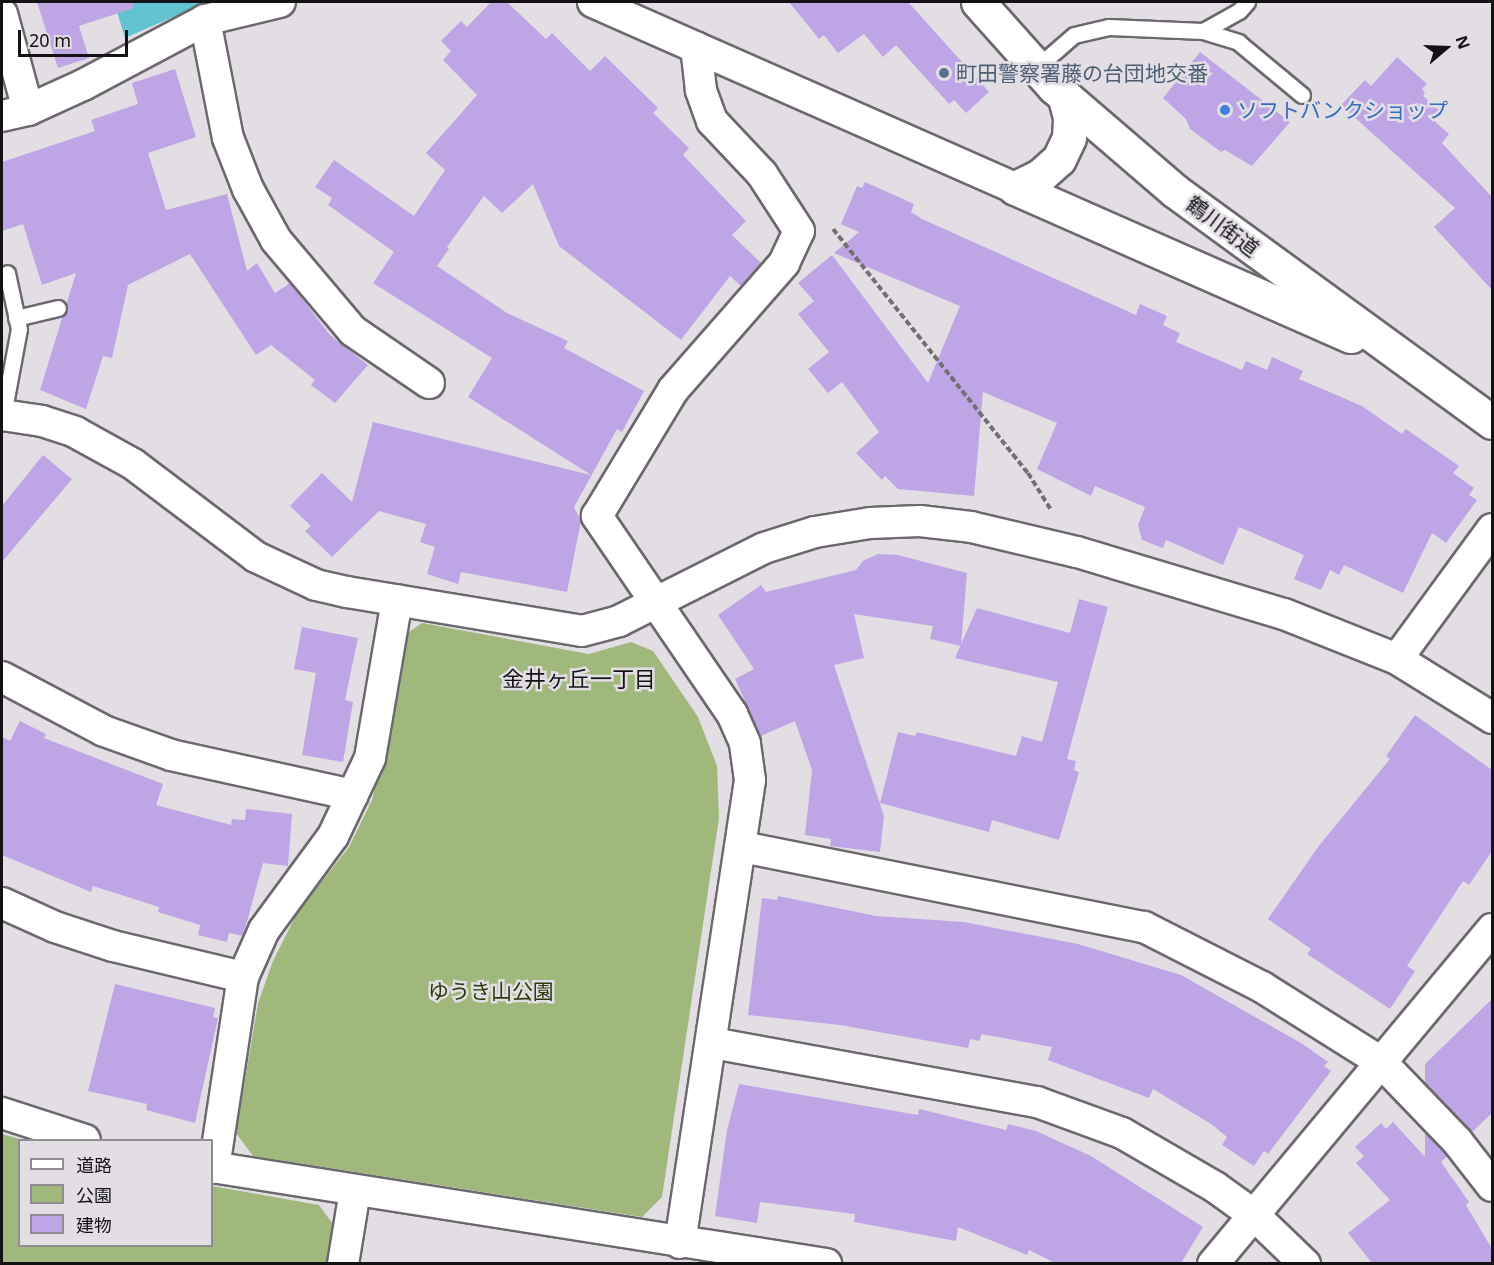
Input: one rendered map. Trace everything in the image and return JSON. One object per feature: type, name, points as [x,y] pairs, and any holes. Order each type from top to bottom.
[{"type":"main road","name":"鶴川街道","points":[[978,2],[1036,68],[1064,95],[1175,191],[1492,422]]},
{"type":"main road","points":[[1015,188],[1040,176],[1059,159],[1069,138],[1070,117],[1064,95]]},
{"type":"main road","points":[[1015,188],[1418,366]]},
{"type":"street","points":[[2,14],[15,113],[205,20],[280,2]]},
{"type":"street","points":[[593,2],[1015,188]]},
{"type":"street","points":[[205,20],[228,138],[248,189],[276,240],[311,287],[353,331],[429,383]]},
{"type":"street","points":[[680,1243],[750,780],[745,743],[732,714],[597,516],[673,390],[784,263],[799,231],[762,174],[712,121],[701,90],[696,47]]},
{"type":"street","points":[[2,415],[75,432],[113,452],[256,557],[286,573],[316,585],[582,631],[619,621],[656,600],[764,548],[815,532],[870,522],[920,521],[971,527],[1077,552],[1284,614],[1396,659],[1492,718]]},
{"type":"street","points":[[1396,659],[1492,529]]},
{"type":"street","points":[[398,600],[370,758],[333,836],[264,930],[243,976],[213,1168],[680,1243],[826,1263]]},
{"type":"street","points":[[2,677],[104,731],[171,755],[354,795]]},
{"type":"street","points":[[741,847],[1144,927],[1262,987],[1381,1062],[1457,1141],[1492,1185]]},
{"type":"street","points":[[2,903],[55,927],[113,946],[243,976]]},
{"type":"street","points":[[1213,1263],[1492,929]]},
{"type":"street","points":[[712,1043],[1037,1102],[1122,1133],[1177,1163],[1254,1215],[1305,1263]]},
{"type":"street","points":[[2,1113],[82,1139]]},
{"type":"street","points":[[343,1263],[355,1191]]},
{"type":"lane","points":[[1203,31],[1239,11],[1247,2]]},
{"type":"lane","points":[[1036,68],[1074,36],[1109,27],[1203,31],[1239,42],[1302,95]]},
{"type":"lane","points":[[2,415],[19,329],[7,273]]},
{"type":"lane","points":[[16,318],[58,308]]},
{"type":"path","points":[[792,217],[820,213],[1028,473],[1077,552]]},
{"type":"green space","name":"ゆうき山公園","points":[[422,623],[589,654],[631,642],[653,651],[698,717],[717,766],[719,818],[662,1197],[642,1217],[253,1156],[236,1133],[258,1003],[273,961],[297,913],[349,847],[372,800],[409,632]]},
{"type":"green space","points":[[2,1134],[20,1139],[18,1247],[213,1247],[213,1186],[319,1205],[335,1227],[328,1263],[2,1263]]},
{"type":"water","points":[[114,2],[207,2],[125,38]]},
{"type":"building","points":[[37,2],[133,2],[134,8],[79,26],[89,58],[58,68]]},
{"type":"building","points":[[491,2],[507,2],[546,39],[552,33],[590,71],[605,56],[658,108],[653,113],[689,148],[683,155],[746,221],[732,235],[761,263],[741,286],[730,276],[681,340],[559,246],[533,184],[502,213],[484,196],[447,247],[449,249],[437,266],[507,313],[568,341],[564,348],[644,391],[622,432],[617,429],[574,507],[581,521],[567,592],[461,572],[458,584],[427,574],[435,547],[420,542],[426,524],[379,511],[332,557],[305,531],[311,526],[290,506],[322,473],[352,502],[373,422],[591,475],[468,397],[492,358],[373,283],[394,252],[328,205],[332,198],[315,187],[334,160],[414,216],[445,170],[426,153],[477,95],[443,60],[451,51],[441,41],[461,21],[467,27]]},
{"type":"building","points":[[789,2],[908,2],[989,92],[966,113],[954,100],[949,104],[896,45],[883,57],[864,34],[838,53],[824,35],[819,39]]},
{"type":"building","points":[[1200,52],[1290,122],[1252,166],[1225,150],[1221,152],[1190,129],[1186,119],[1163,98]]},
{"type":"building","points":[[1397,57],[1427,84],[1422,89],[1425,93],[1423,96],[1439,110],[1432,119],[1449,134],[1442,143],[1492,197],[1492,290],[1434,227],[1455,208],[1341,105],[1365,80],[1371,86]]},
{"type":"building","points":[[175,69],[196,137],[148,153],[166,210],[227,194],[247,271],[257,263],[275,293],[290,283],[330,335],[368,365],[335,403],[311,385],[315,380],[271,345],[256,355],[190,254],[128,285],[112,358],[103,356],[86,409],[40,390],[76,273],[42,285],[23,224],[2,231],[2,162],[95,131],[91,120],[138,104],[132,83]]},
{"type":"building","points":[[865,182],[914,204],[911,212],[922,219],[1136,315],[1140,304],[1167,316],[1163,325],[1180,333],[1176,342],[1242,370],[1246,361],[1267,370],[1272,357],[1303,371],[1299,379],[1362,406],[1402,434],[1406,429],[1459,466],[1453,473],[1474,488],[1469,495],[1477,500],[1446,543],[1432,533],[1403,593],[1344,565],[1339,575],[1330,570],[1321,590],[1294,579],[1304,555],[1239,527],[1223,565],[1166,540],[1163,548],[1142,540],[1138,525],[1145,507],[1095,486],[1091,496],[1037,469],[1057,423],[983,392],[974,496],[898,489],[885,476],[882,480],[856,453],[879,432],[842,382],[828,393],[808,369],[829,352],[798,314],[814,301],[798,283],[832,255],[928,383],[960,306],[834,253],[859,232],[841,224],[857,186],[862,188]]},
{"type":"building","points":[[43,455],[72,479],[2,562],[2,506]]},
{"type":"building","points":[[878,554],[898,555],[967,573],[961,646],[930,639],[933,626],[854,614],[864,658],[834,665],[884,816],[880,852],[830,846],[831,839],[805,835],[812,770],[795,721],[761,736],[735,679],[754,669],[718,615],[761,585],[766,592],[856,570],[863,561]]},
{"type":"building","points":[[1079,599],[1108,607],[1067,759],[1076,761],[1074,770],[1079,772],[1059,840],[992,820],[989,832],[880,803],[898,732],[915,736],[917,732],[1016,756],[1022,736],[1042,742],[1058,682],[955,658],[977,608],[1070,633]]},
{"type":"building","points":[[302,627],[358,638],[345,700],[353,702],[343,762],[302,755],[316,673],[294,669]]},
{"type":"building","points":[[1415,715],[1492,770],[1492,851],[1469,885],[1463,881],[1407,966],[1415,971],[1390,1009],[1307,954],[1311,949],[1268,919],[1318,847],[1390,759],[1386,756]]},
{"type":"building","points":[[20,721],[46,734],[44,738],[163,784],[156,805],[231,825],[232,819],[245,820],[246,809],[292,814],[288,866],[263,863],[243,936],[229,933],[227,942],[198,935],[200,925],[158,912],[159,907],[93,886],[91,892],[2,855],[2,737],[10,741]]},
{"type":"building","points":[[778,896],[876,916],[964,922],[1078,944],[1181,975],[1301,1043],[1328,1062],[1324,1066],[1331,1071],[1268,1154],[1264,1151],[1254,1166],[1222,1145],[1227,1137],[1211,1124],[1153,1089],[1149,1098],[1048,1060],[1052,1047],[981,1034],[980,1041],[970,1039],[968,1048],[840,1025],[748,1015],[762,898],[777,900]]},
{"type":"building","points":[[115,984],[215,1008],[213,1017],[218,1018],[195,1123],[146,1110],[147,1104],[88,1091]]},
{"type":"building","points":[[1492,999],[1492,1113],[1472,1132],[1425,1083],[1425,1064]]},
{"type":"building","points":[[739,1084],[918,1115],[919,1109],[1006,1130],[1008,1124],[1036,1131],[1091,1156],[1203,1227],[1181,1263],[1055,1263],[1029,1250],[1027,1255],[958,1227],[956,1241],[854,1222],[855,1214],[760,1202],[757,1223],[715,1216],[727,1130]]},
{"type":"building","points":[[1393,1122],[1425,1157],[1425,1133],[1447,1156],[1441,1162],[1469,1202],[1466,1205],[1492,1249],[1492,1263],[1372,1263],[1348,1233],[1390,1200],[1356,1163],[1364,1156],[1355,1147],[1381,1123],[1386,1129]]},
{"type":"place","name":"町田警察署藤の台団地交番","points":[[944,73]]},
{"type":"place","name":"ソフトバンクショップ","points":[[1225,110]]},
{"type":"district","name":"金井ヶ丘一丁目","points":[[579,679]]}]
